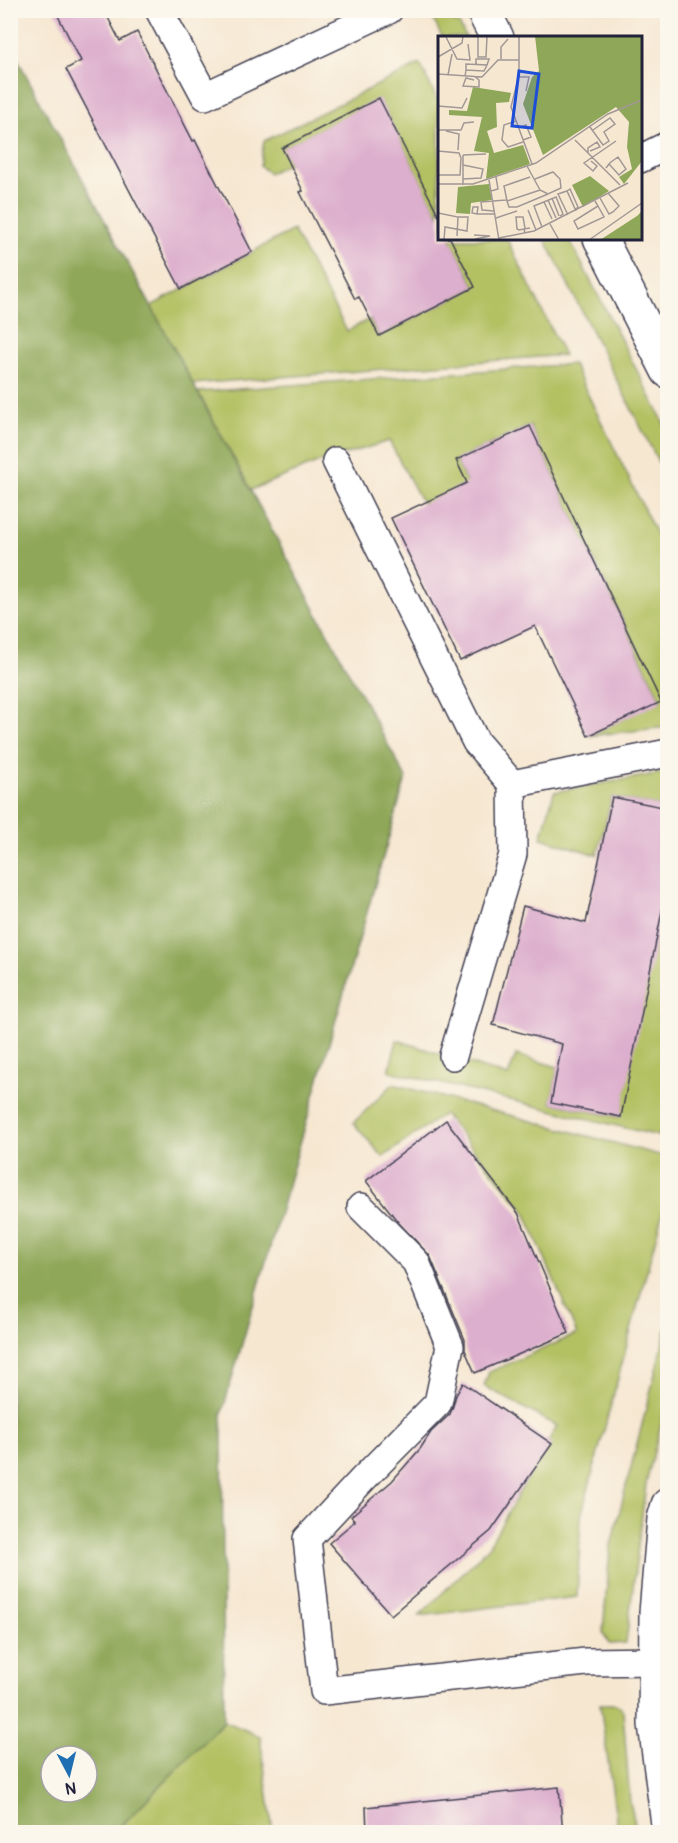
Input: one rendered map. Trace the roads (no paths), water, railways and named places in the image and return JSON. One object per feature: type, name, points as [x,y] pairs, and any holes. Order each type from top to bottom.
[{"type":"street","points":[[483,10],[496,36]]},
{"type":"street","points":[[601,240],[668,371]]},
{"type":"street","points":[[668,1505],[664,1519],[656,1613],[655,1724],[668,1824]]},
{"type":"lane","points":[[159,10],[205,96],[389,10]]},
{"type":"lane","points":[[642,158],[668,146]]},
{"type":"lane","points":[[336,461],[476,742],[512,784],[513,854],[453,1056]]},
{"type":"lane","points":[[512,784],[668,753]]},
{"type":"lane","points":[[361,1208],[416,1262],[450,1346],[438,1403],[307,1539],[324,1691],[586,1662],[656,1661]]}]
